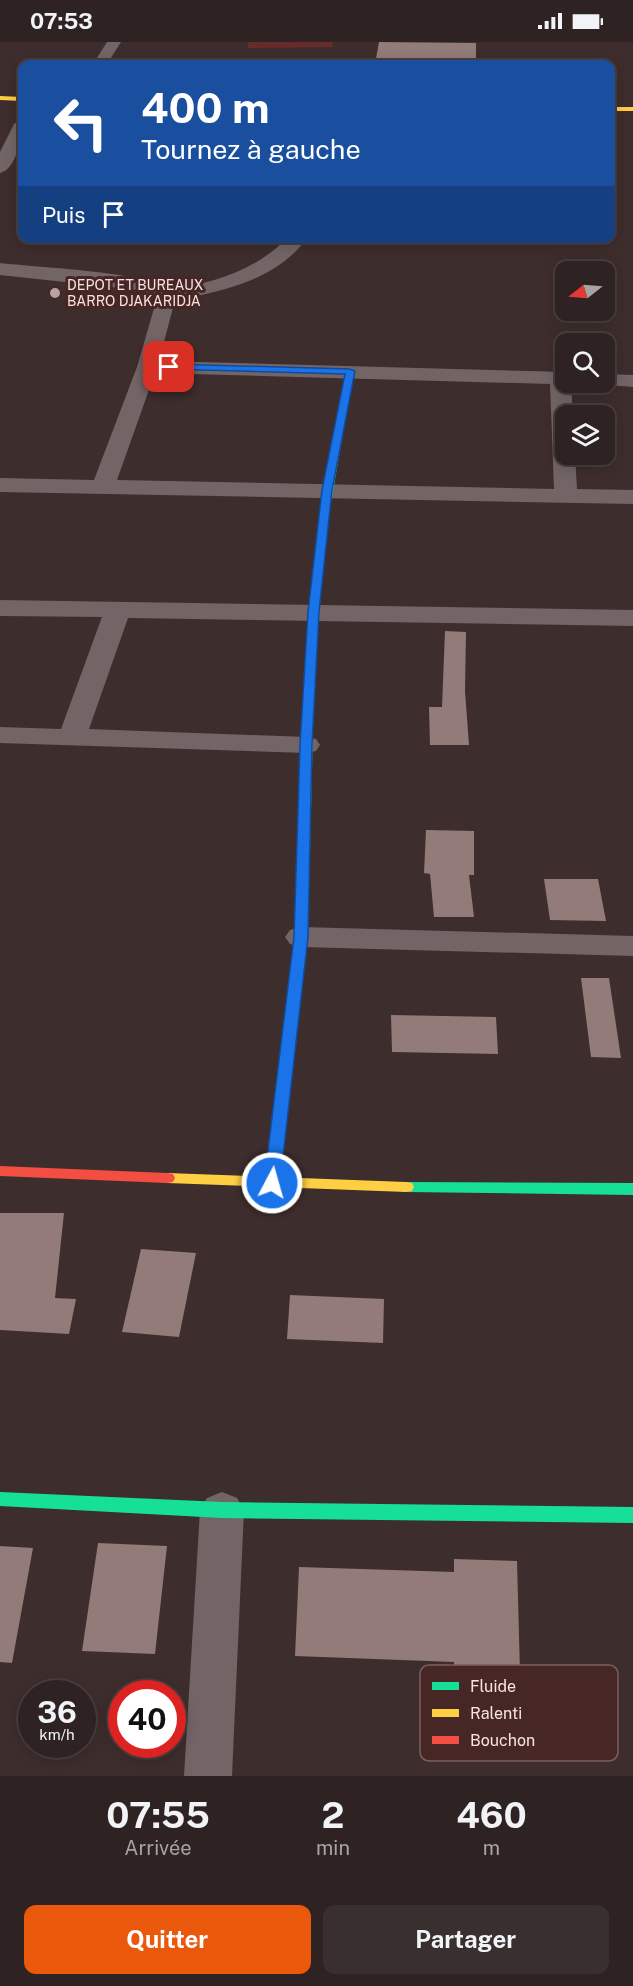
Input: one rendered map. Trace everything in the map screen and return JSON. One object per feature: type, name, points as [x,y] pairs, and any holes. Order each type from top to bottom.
[{"type":"main road","points":[[0,98],[18,99]]},
{"type":"main road","points":[[615,109],[633,109]]},
{"type":"main road","points":[[272,1183],[301,937],[306,745],[314,612],[327,490],[350,371]]},
{"type":"main road","points":[[0,1171],[272,1183],[527,1190],[633,1189]]},
{"type":"main road","points":[[0,1499],[222,1509],[633,1515]]},
{"type":"street","points":[[103,60],[114,42]]},
{"type":"street","points":[[0,168],[18,132]]},
{"type":"street","points":[[0,269],[141,284],[158,289],[167,296],[222,285],[245,277],[272,264],[293,243]]},
{"type":"street","points":[[103,486],[147,367],[167,296]]},
{"type":"street","points":[[147,367],[555,378]]},
{"type":"street","points":[[615,380],[633,381]]},
{"type":"street","points":[[563,393],[566,496]]},
{"type":"street","points":[[0,485],[633,497]]},
{"type":"street","points":[[0,608],[633,618]]},
{"type":"street","points":[[72,737],[118,609]]},
{"type":"street","points":[[0,735],[306,745]]},
{"type":"street","points":[[301,937],[633,946]]},
{"type":"street","points":[[208,1776],[222,1509]]},
{"type":"shaded area","points":[[248,42],[332,42],[333,47],[248,48]]},
{"type":"building","points":[[379,42],[476,43],[476,60],[376,60]]},
{"type":"building","points":[[445,631],[466,632],[465,691],[469,745],[430,745],[429,707],[442,707]]},
{"type":"building","points":[[426,830],[474,831],[474,875],[469,875],[474,917],[434,917],[430,874],[424,873]]},
{"type":"building","points":[[544,879],[598,879],[606,921],[550,920]]},
{"type":"building","points":[[581,978],[609,978],[621,1058],[591,1057]]},
{"type":"building","points":[[391,1015],[496,1017],[498,1054],[392,1052]]},
{"type":"building","points":[[0,1213],[64,1213],[55,1298],[76,1299],[69,1334],[0,1330]]},
{"type":"building","points":[[141,1249],[196,1253],[179,1337],[122,1332]]},
{"type":"building","points":[[290,1295],[384,1299],[383,1343],[287,1339]]},
{"type":"building","points":[[98,1543],[167,1546],[155,1654],[82,1651]]},
{"type":"building","points":[[0,1546],[33,1548],[12,1663],[0,1662]]},
{"type":"building","points":[[454,1559],[517,1561],[520,1665],[454,1665],[454,1662],[295,1656],[299,1567],[454,1572]]},
{"type":"traffic: fast","points":[[325,508],[350,371]]},
{"type":"traffic: fast","points":[[272,1183],[301,937],[307,728]]},
{"type":"traffic: fast","points":[[406,1187],[633,1189]]},
{"type":"traffic: fast","points":[[0,1499],[222,1510],[633,1515]]},
{"type":"traffic: slow","points":[[0,98],[18,99]]},
{"type":"traffic: slow","points":[[615,109],[633,109]]},
{"type":"traffic: slow","points":[[307,728],[314,612],[325,508]]},
{"type":"traffic: slow","points":[[167,1178],[406,1187]]},
{"type":"traffic: jam","points":[[0,1171],[167,1178]]},
{"type":"place","name":"DEPOT ET BUREAUX BARRO DJAKARIDJA","points":[[55,293]]},
{"type":"route","points":[[169,367],[350,371],[327,490],[314,612],[306,745],[301,937],[288,1031],[272,1183]]}]
